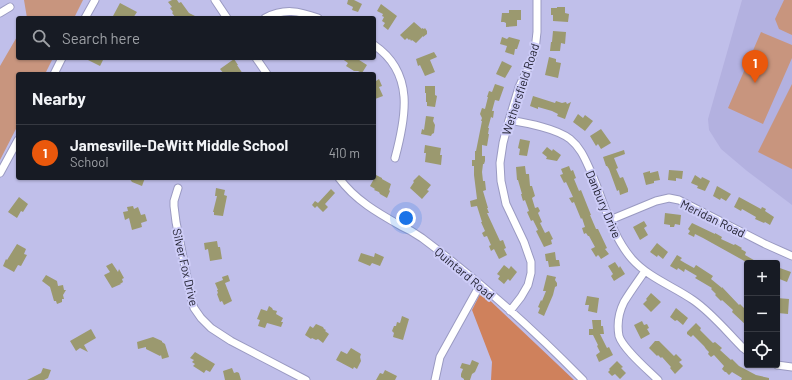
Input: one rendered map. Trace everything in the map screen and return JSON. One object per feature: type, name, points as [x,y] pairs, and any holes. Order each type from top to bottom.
[{"type":"street","points":[[86,16],[95,0]]},
{"type":"street","points":[[214,0],[226,16]]},
{"type":"street","name":"Wethersfield Road","points":[[510,311],[521,298],[528,285],[531,273],[531,262],[524,242],[506,204],[501,181],[500,163],[509,120],[519,88],[535,50],[537,32],[537,0]]},
{"type":"street","points":[[0,13],[10,7]]},
{"type":"street","points":[[268,16],[281,11],[294,11],[311,16]]},
{"type":"street","points":[[376,47],[384,53],[400,75],[404,89],[405,103],[403,124],[395,158]]},
{"type":"street","points":[[55,72],[61,60]]},
{"type":"street","points":[[257,60],[266,72]]},
{"type":"street","name":"Danbury Drive","points":[[509,120],[529,123],[569,138],[583,154],[596,182],[617,237],[631,258],[645,271],[704,309],[744,348]]},
{"type":"street","points":[[0,173],[16,144]]},
{"type":"street","name":"Quintard Road","points":[[341,180],[356,198],[374,211],[420,236],[455,263],[510,311],[569,365],[583,380]]},
{"type":"street","name":"Silver Fox Drive","points":[[178,188],[174,201],[176,222],[194,308],[211,328],[231,341],[306,380]]},
{"type":"street","name":"Meridan Road","points":[[610,220],[656,201],[669,198],[679,200],[765,244],[792,256]]},
{"type":"street","points":[[645,271],[624,303],[619,314],[619,336],[631,353],[658,380]]},
{"type":"street","points":[[435,380],[440,357],[480,285]]},
{"type":"street","points":[[780,365],[792,367]]},
{"type":"shaded area","points":[[24,0],[83,0],[75,16],[27,16]]},
{"type":"shaded area","points":[[742,0],[792,0],[792,205],[721,149],[709,130],[708,119]]},
{"type":"shaded area","points":[[784,0],[792,0],[792,35],[779,29],[775,19]]},
{"type":"shaded area","points":[[761,32],[792,45],[792,58],[763,124],[728,108]]},
{"type":"shaded area","points":[[16,38],[16,60],[52,60],[46,72],[16,72],[16,129],[0,160],[0,66]]},
{"type":"shaded area","points":[[792,84],[792,169],[758,152]]},
{"type":"shaded area","points":[[481,292],[574,380],[491,380],[492,362],[472,310]]},
{"type":"building","points":[[177,0],[179,3],[181,2],[189,13],[195,16],[174,16],[170,8],[172,7],[168,2]]},
{"type":"building","points":[[348,0],[354,0],[362,4],[358,12],[352,10],[353,7],[347,4]]},
{"type":"building","points":[[120,3],[137,12],[134,16],[113,16]]},
{"type":"building","points":[[381,4],[397,16],[388,30],[383,26],[385,23],[382,21],[384,17],[382,16],[383,14],[377,11]]},
{"type":"building","points":[[565,7],[565,13],[569,14],[568,22],[553,21],[551,8]]},
{"type":"building","points":[[509,10],[521,10],[521,20],[517,20],[517,26],[506,27],[506,23],[501,22],[502,13],[509,13]]},
{"type":"building","points":[[414,22],[422,29],[425,28],[427,31],[427,34],[416,43],[407,38],[405,40],[400,35]]},
{"type":"building","points":[[553,31],[566,32],[565,44],[561,43],[560,51],[550,51]]},
{"type":"building","points":[[502,37],[520,40],[517,49],[515,49],[514,55],[505,52],[507,46],[500,44]]},
{"type":"building","points":[[434,52],[437,57],[430,60],[435,72],[425,76],[420,65],[418,66],[416,59]]},
{"type":"building","points":[[549,57],[556,59],[556,62],[561,63],[558,78],[545,75]]},
{"type":"building","points":[[88,60],[103,60],[100,66]]},
{"type":"building","points":[[235,60],[242,72],[222,72],[220,69]]},
{"type":"building","points":[[344,60],[359,60],[367,65],[363,72],[360,72],[354,71],[346,66],[348,63]]},
{"type":"building","points":[[502,61],[512,66],[505,78],[496,74]]},
{"type":"building","points":[[379,79],[382,86],[379,87],[383,96],[376,99],[376,81]]},
{"type":"building","points":[[495,84],[504,87],[499,101],[495,100],[492,111],[494,111],[493,118],[491,117],[488,128],[489,134],[487,146],[482,145],[482,156],[485,156],[485,161],[482,172],[486,190],[483,191],[489,213],[487,213],[500,241],[503,240],[506,248],[504,249],[507,255],[499,259],[494,249],[491,251],[489,246],[491,245],[487,236],[484,237],[482,233],[485,231],[477,206],[471,207],[470,201],[477,199],[474,166],[472,166],[472,160],[475,160],[475,151],[482,121],[480,114],[482,108],[485,109],[489,91],[492,92]]},
{"type":"building","points":[[425,86],[435,86],[435,95],[437,96],[435,107],[427,106]]},
{"type":"building","points":[[533,96],[555,103],[556,101],[562,103],[566,102],[567,104],[571,102],[565,119],[557,116],[558,114],[552,111],[530,106]]},
{"type":"building","points":[[578,114],[583,118],[585,115],[593,121],[585,131],[573,122]]},
{"type":"building","points":[[426,116],[434,117],[434,133],[431,136],[421,134],[422,129],[424,130]]},
{"type":"building","points":[[601,129],[611,143],[601,149],[598,144],[596,146],[590,136]]},
{"type":"building","points":[[520,139],[530,141],[527,156],[519,155],[520,149],[518,148]]},
{"type":"building","points":[[425,145],[441,148],[441,165],[425,162]]},
{"type":"building","points":[[547,147],[552,151],[553,149],[561,155],[557,161],[546,159],[547,157],[542,153]]},
{"type":"building","points":[[624,150],[625,154],[614,158],[618,168],[616,169],[620,178],[623,177],[628,189],[628,192],[620,195],[603,157]]},
{"type":"building","points":[[525,166],[526,174],[529,174],[530,186],[532,186],[535,196],[532,198],[535,208],[538,207],[540,211],[538,213],[542,222],[540,223],[545,233],[549,231],[553,239],[551,240],[552,244],[544,247],[536,231],[538,230],[533,220],[531,221],[527,212],[529,211],[525,200],[523,201],[517,180],[516,167]]},
{"type":"building","points":[[569,166],[571,171],[573,170],[576,178],[574,179],[579,191],[581,190],[596,229],[598,229],[607,248],[605,249],[609,254],[601,259],[598,255],[596,257],[591,249],[595,247],[589,236],[586,233],[584,234],[582,228],[585,227],[582,218],[581,219],[574,202],[572,203],[569,198],[573,197],[566,182],[564,183],[560,175],[563,174],[561,169]]},
{"type":"building","points":[[669,170],[683,171],[682,179],[676,178],[676,181],[668,180]]},
{"type":"building","points":[[650,171],[650,173],[658,171],[660,180],[646,185],[643,173]]},
{"type":"building","points":[[376,175],[391,184],[387,198],[370,186],[373,180],[376,180]]},
{"type":"building","points":[[419,175],[431,185],[427,190],[429,191],[422,199],[410,188],[414,182],[413,181]]},
{"type":"building","points":[[695,175],[701,179],[702,177],[710,181],[705,191],[697,188],[698,186],[691,183]]},
{"type":"building","points":[[130,180],[144,180],[142,186]]},
{"type":"building","points":[[717,186],[731,194],[726,201],[721,198],[720,200],[713,196]]},
{"type":"building","points":[[216,188],[225,190],[224,195],[227,196],[223,216],[214,215],[213,212],[217,196],[215,196]]},
{"type":"building","points":[[331,189],[335,193],[325,204],[328,207],[323,212],[317,206],[315,208],[312,205],[315,201],[318,203]]},
{"type":"building","points":[[19,197],[28,204],[17,218],[8,212]]},
{"type":"building","points":[[739,197],[761,209],[762,207],[766,209],[765,211],[774,217],[770,225],[755,219],[756,217],[742,209],[741,211],[734,207]]},
{"type":"building","points":[[133,206],[134,209],[138,207],[141,215],[145,214],[147,221],[141,223],[142,227],[132,230],[129,218],[125,220],[123,212],[128,211],[127,207]]},
{"type":"building","points":[[665,213],[681,215],[680,225],[675,224],[674,227],[670,227],[670,225],[664,224]]},
{"type":"building","points":[[644,221],[647,226],[644,228],[648,235],[640,240],[633,227]]},
{"type":"building","points":[[692,223],[715,233],[722,237],[721,239],[742,248],[741,249],[746,252],[745,255],[754,260],[744,261],[695,234],[694,237],[688,234],[690,231],[688,229]]},
{"type":"building","points":[[217,241],[218,247],[220,247],[222,259],[210,261],[208,249],[205,250],[204,243]]},
{"type":"building","points":[[657,243],[668,252],[663,259],[650,252]]},
{"type":"building","points":[[17,244],[26,249],[24,254],[27,255],[21,266],[18,265],[14,272],[3,266],[6,259],[7,260]]},
{"type":"building","points":[[555,252],[556,260],[559,260],[560,266],[549,267],[545,254]]},
{"type":"building","points":[[361,253],[374,257],[375,253],[384,257],[380,266],[372,263],[370,266],[358,261]]},
{"type":"building","points":[[677,255],[682,258],[680,260],[685,263],[694,268],[696,265],[713,276],[711,279],[722,287],[739,305],[740,304],[744,308],[744,323],[732,312],[733,310],[715,295],[716,294],[711,289],[712,288],[695,278],[697,276],[685,269],[684,272],[678,268],[677,270],[670,266]]},
{"type":"building","points":[[615,262],[619,268],[620,266],[625,274],[614,281],[611,276],[613,274],[608,266]]},
{"type":"building","points":[[112,263],[118,272],[119,269],[124,278],[122,279],[123,282],[121,284],[112,288],[104,275],[110,272],[106,266]]},
{"type":"building","points":[[504,265],[509,269],[511,266],[517,272],[510,281],[508,279],[504,284],[498,279],[500,276],[497,274]]},
{"type":"building","points":[[780,268],[791,272],[787,282],[780,279]]},
{"type":"building","points":[[46,275],[57,281],[58,286],[63,285],[64,290],[66,290],[63,295],[64,299],[62,299],[62,302],[57,304],[56,301],[54,301],[50,287],[42,281]]},
{"type":"building","points":[[228,275],[230,281],[225,283],[232,301],[224,305],[222,301],[220,302],[215,283],[223,280],[222,277]]},
{"type":"building","points":[[547,275],[556,277],[555,280],[557,286],[555,287],[544,316],[538,313],[540,308],[538,307],[546,291],[543,291]]},
{"type":"building","points":[[651,293],[661,302],[651,312],[643,304]]},
{"type":"building","points":[[587,296],[599,298],[597,313],[588,311],[589,305],[585,305]]},
{"type":"building","points":[[780,298],[789,299],[788,314],[780,313]]},
{"type":"building","points":[[269,306],[273,310],[277,311],[276,314],[283,318],[281,327],[267,323],[265,328],[258,326],[260,320],[257,319],[261,309],[267,311]]},
{"type":"building","points":[[676,308],[688,318],[683,325],[670,317]]},
{"type":"building","points":[[402,316],[409,319],[403,340],[393,337],[394,333],[392,331],[397,322],[400,323]]},
{"type":"building","points":[[592,320],[601,320],[601,326],[603,326],[604,334],[600,334],[607,348],[609,347],[613,355],[599,362],[596,355],[600,352],[597,346],[598,345],[593,335],[589,335],[589,329],[593,329]]},
{"type":"building","points":[[642,321],[644,325],[647,324],[649,328],[647,329],[650,334],[641,339],[634,325]]},
{"type":"building","points":[[696,323],[701,328],[700,330],[713,343],[715,342],[722,348],[720,350],[731,360],[732,359],[739,366],[756,375],[769,378],[769,380],[741,380],[742,378],[732,372],[729,375],[725,372],[722,369],[724,366],[714,355],[711,357],[708,354],[709,352],[693,335],[691,337],[687,334],[687,332]]},
{"type":"building","points":[[316,324],[323,327],[329,334],[323,343],[318,339],[311,339],[305,335],[310,326],[313,328]]},
{"type":"building","points":[[91,329],[96,338],[84,345],[88,352],[80,348],[76,351],[70,341]]},
{"type":"building","points":[[153,337],[165,344],[169,357],[162,359],[161,355],[160,356],[146,349],[146,347],[138,349],[137,342]]},
{"type":"building","points":[[655,341],[659,341],[674,356],[676,354],[682,360],[679,362],[683,366],[675,374],[662,357],[657,356],[649,348]]},
{"type":"building","points":[[351,348],[361,354],[361,361],[357,369],[354,367],[353,369],[336,360],[341,351],[347,354]]},
{"type":"building","points":[[195,352],[215,364],[210,372],[206,370],[204,373],[193,366],[195,364],[192,362],[194,360],[190,358]]},
{"type":"building","points":[[472,360],[479,363],[470,380],[464,380],[461,377],[463,369],[460,368],[462,363],[470,365]]},
{"type":"building","points":[[617,361],[626,373],[620,379],[615,374],[612,376],[608,372]]},
{"type":"building","points":[[43,368],[51,370],[48,378],[44,380],[27,380],[41,373]]},
{"type":"building","points":[[232,368],[234,373],[239,373],[241,380],[225,380],[223,371]]},
{"type":"building","points":[[385,370],[397,376],[395,380],[376,380],[380,373],[383,374]]},
{"type":"place","name":"Jamesville-DeWitt Middle School","points":[[755,83]]}]
